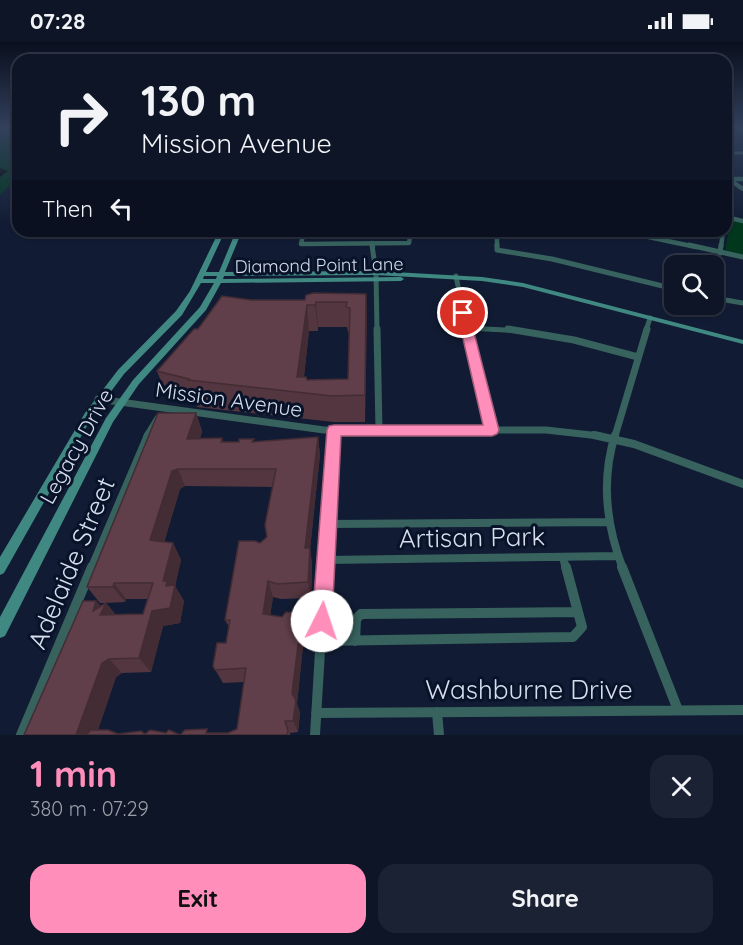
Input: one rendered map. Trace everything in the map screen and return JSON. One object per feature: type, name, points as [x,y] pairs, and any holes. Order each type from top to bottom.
[{"type":"main road","name":"Legacy Drive","points":[[0,569],[98,399],[121,372],[170,324],[201,278],[219,237]]},
{"type":"main road","name":"Legacy Drive","points":[[0,631],[101,434],[122,402],[151,366],[193,322],[209,299],[236,237]]},
{"type":"main road","name":"Diamond Point Lane","points":[[201,278],[456,276],[523,285],[743,342]]},
{"type":"street","points":[[303,237],[301,244],[409,243],[410,237]]},
{"type":"street","points":[[497,237],[497,250],[552,259],[664,286]]},
{"type":"street","points":[[647,237],[743,257]]},
{"type":"street","points":[[720,253],[722,237]]},
{"type":"street","points":[[372,243],[376,276],[379,431]]},
{"type":"street","points":[[456,276],[466,328],[492,430]]},
{"type":"street","points":[[724,300],[743,303]]},
{"type":"street","points":[[650,318],[613,438],[606,479],[609,522],[618,556],[678,710]]},
{"type":"street","points":[[466,328],[508,328],[554,334],[638,357]]},
{"type":"street","name":"Mission Avenue","points":[[98,399],[334,430],[559,430],[613,438],[743,484]]},
{"type":"street","name":"Adelaide Street","points":[[21,735],[148,435],[165,409]]},
{"type":"street","points":[[315,735],[334,430]]},
{"type":"street","name":"Artisan Park","points":[[328,524],[609,522]]},
{"type":"street","name":"Artisan Park","points":[[326,560],[618,556]]},
{"type":"street","points":[[321,641],[573,637],[582,627],[563,557]]},
{"type":"street","points":[[355,641],[356,619],[361,614],[578,612]]},
{"type":"street","name":"Washburne Drive","points":[[316,713],[743,710]]},
{"type":"street","points":[[437,712],[439,735]]},
{"type":"green space","points":[[0,159],[12,159],[12,183],[0,195]]},
{"type":"green space","points":[[732,220],[743,222],[743,256],[725,252],[727,237],[732,237]]},
{"type":"building","points":[[314,293],[366,294],[365,395],[332,396],[188,380],[157,371],[194,329],[198,329],[222,296],[251,300],[305,300],[306,295]],"holes":[[[316,302],[347,302],[346,307],[350,308],[348,379],[307,380],[306,377],[297,377],[307,305],[315,305]]]},
{"type":"building","points":[[158,413],[196,413],[187,439],[222,438],[221,442],[239,442],[239,439],[254,439],[252,442],[318,437],[305,548],[310,548],[308,582],[277,584],[268,581],[263,614],[282,617],[286,612],[299,613],[301,621],[292,693],[296,701],[293,721],[285,721],[287,735],[180,735],[185,730],[207,729],[206,733],[228,733],[237,729],[246,668],[215,670],[213,666],[217,643],[226,643],[230,620],[225,620],[239,541],[260,543],[267,537],[265,525],[276,469],[178,469],[172,471],[150,540],[173,543],[163,581],[167,581],[166,586],[175,585],[170,608],[152,611],[139,658],[109,659],[102,663],[76,735],[24,735],[83,601],[96,601],[93,611],[106,603],[100,615],[143,614],[153,583],[114,583],[113,587],[87,587]]},
{"type":"building","points":[[91,730],[108,730],[118,734],[141,731],[145,734],[150,730],[166,733],[169,730],[180,735],[86,735]]},
{"type":"waterway","points":[[0,170],[4,171],[0,175]]},
{"type":"route","points":[[322,621],[334,430],[492,430],[463,313]]}]
